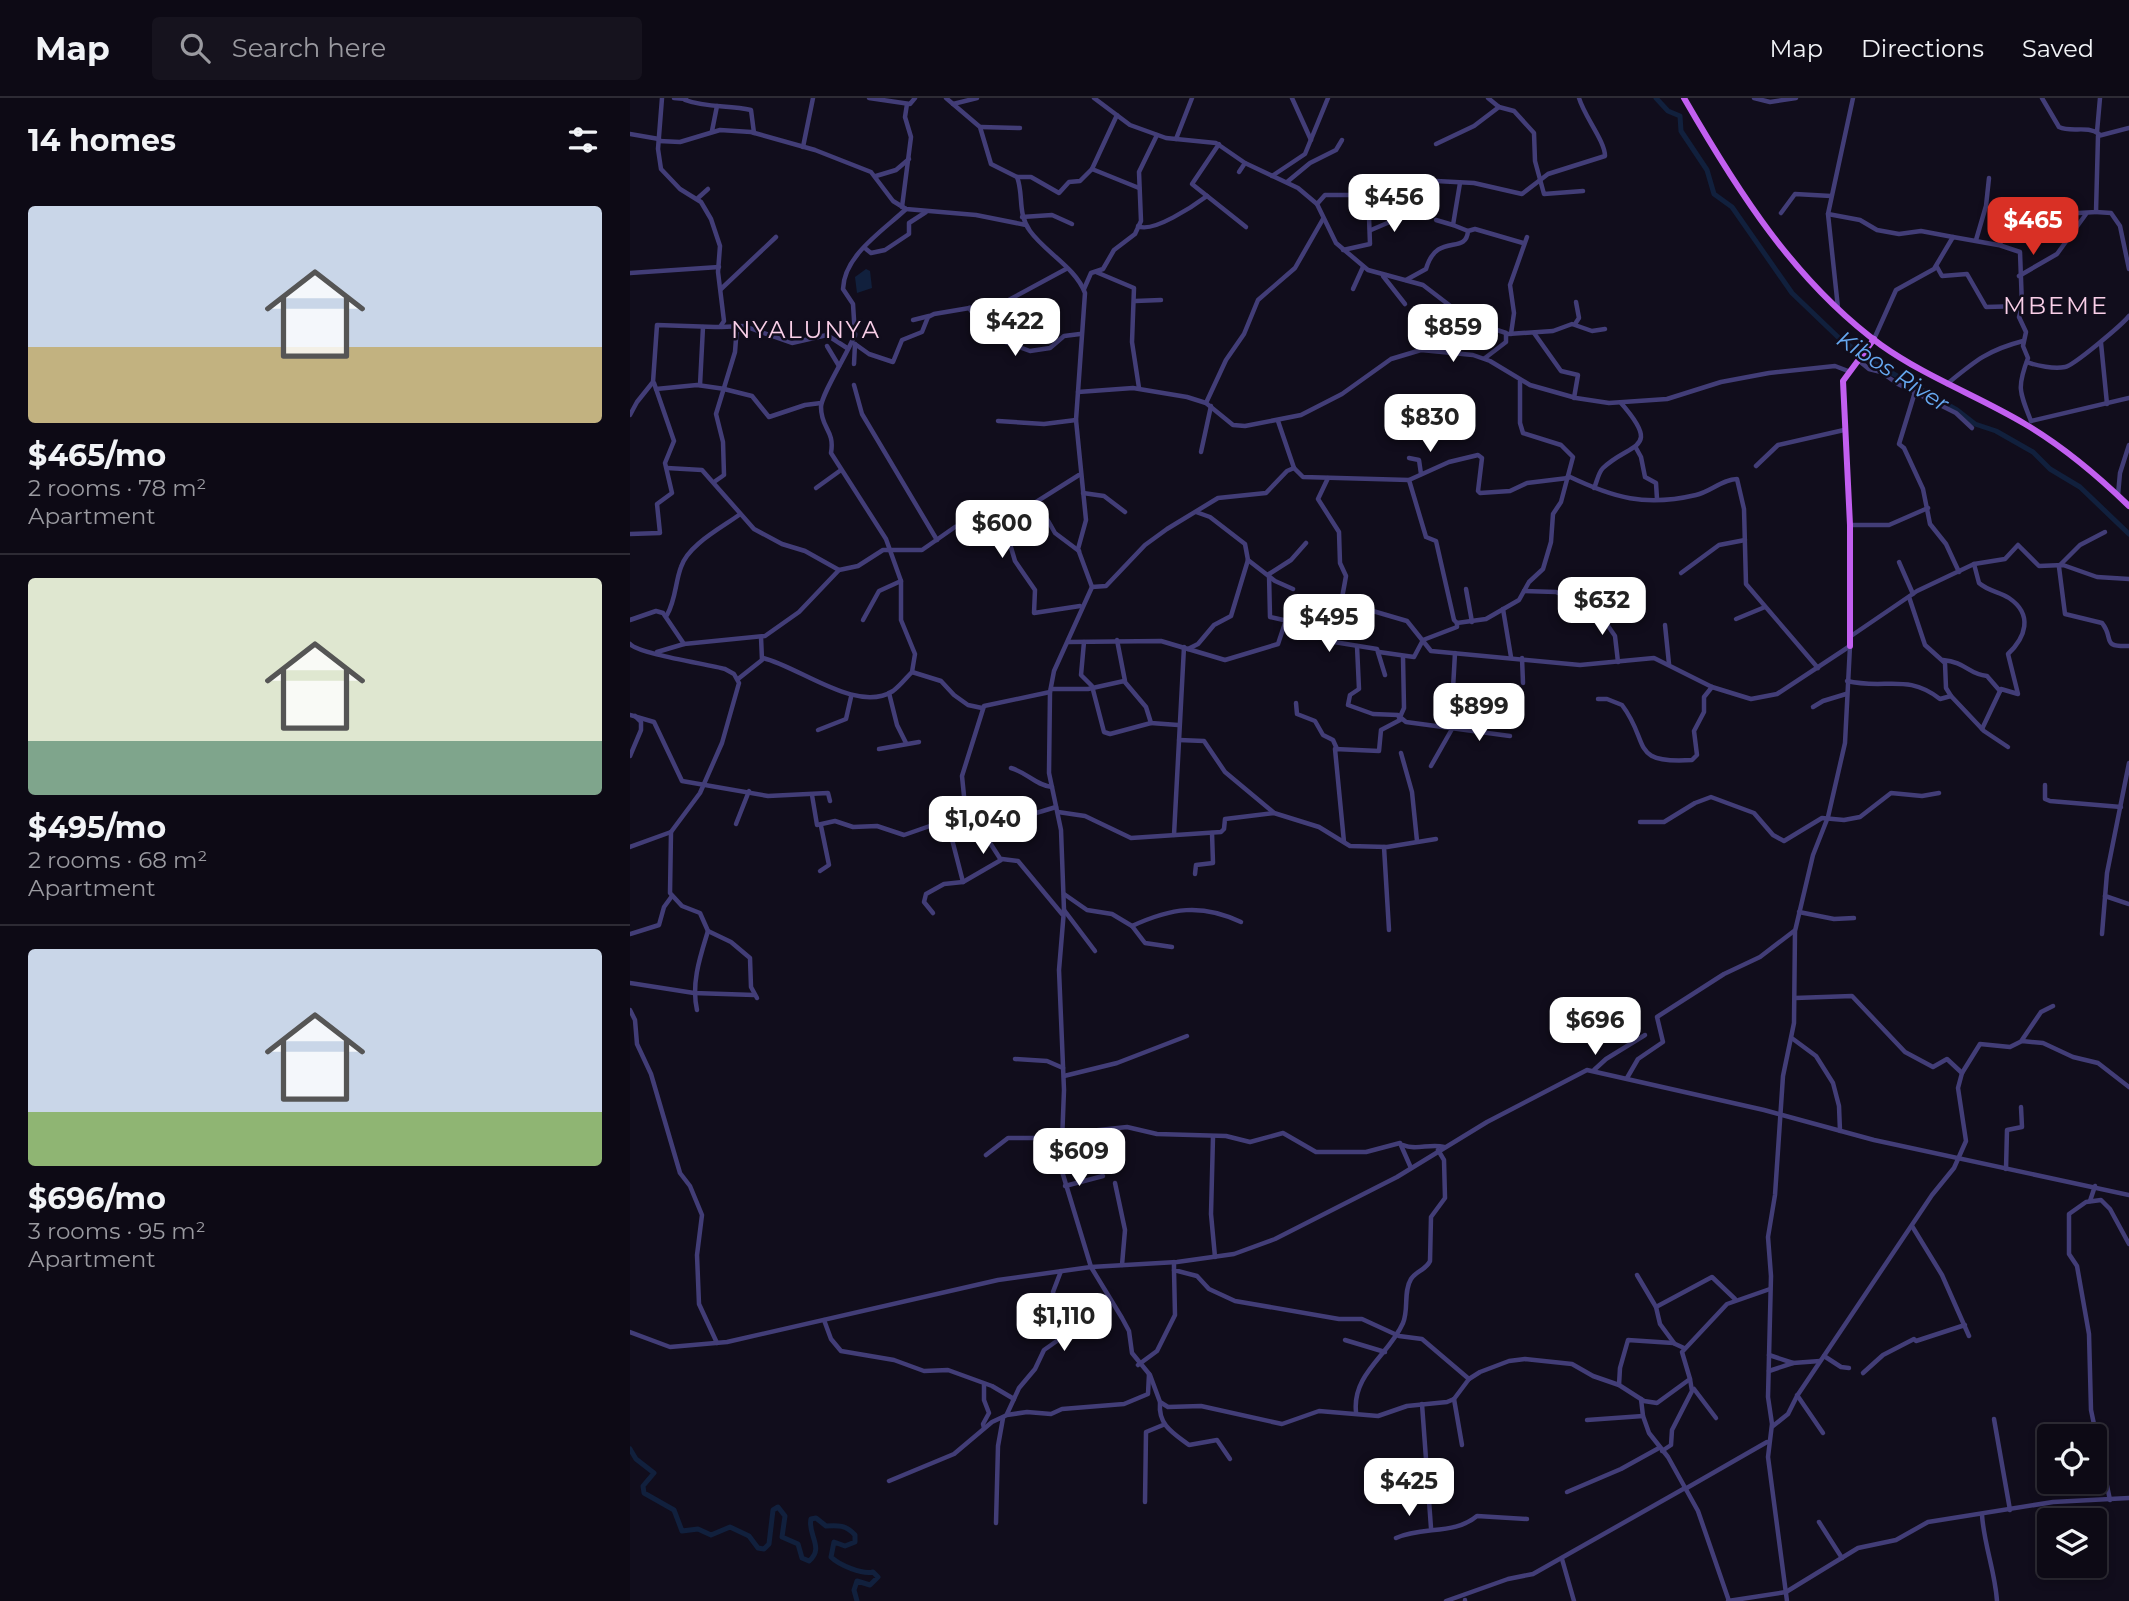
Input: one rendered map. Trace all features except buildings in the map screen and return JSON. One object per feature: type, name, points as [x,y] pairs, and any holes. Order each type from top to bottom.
[{"type":"main road","points":[[1684,98],[1781,249],[1838,309],[1874,339],[1947,385],[2023,423],[2077,459],[2129,506]]},
{"type":"main road","points":[[1850,646],[1850,525],[1843,381],[1848,370],[1874,339]]},
{"type":"street","points":[[662,98],[659,162],[664,174],[680,189],[698,198],[708,212],[719,241],[724,321],[720,327]]},
{"type":"street","points":[[674,98],[702,106],[751,110],[754,133]]},
{"type":"street","points":[[803,148],[813,98]]},
{"type":"street","points":[[869,98],[906,104],[913,103],[915,98]]},
{"type":"street","points":[[946,98],[980,127],[991,164],[1017,177],[1031,177],[1058,193],[1069,182],[1080,181],[1092,169],[1117,115]]},
{"type":"street","points":[[952,104],[977,98]]},
{"type":"street","points":[[1094,98],[1130,125],[1157,135],[1219,144],[1245,163],[1287,182],[1317,204],[1342,250],[1363,267],[1383,276],[1431,289],[1471,321],[1509,334],[1553,331],[1574,324],[1578,318],[1576,302]]},
{"type":"street","points":[[1176,139],[1192,98]]},
{"type":"street","points":[[1292,98],[1312,141]]},
{"type":"street","points":[[1271,176],[1304,154],[1312,141],[1328,98]]},
{"type":"street","points":[[1488,98],[1499,107],[1514,111],[1534,133],[1535,161],[1545,194],[1583,191]]},
{"type":"street","points":[[1436,181],[1522,194],[1540,178],[1571,165],[1606,156],[1579,98]]},
{"type":"street","points":[[1754,98],[1770,102],[1796,98]]},
{"type":"street","points":[[1838,309],[1828,237],[1828,214],[1853,98]]},
{"type":"street","points":[[2042,98],[2059,127],[2067,130],[2091,129],[2098,133],[2129,128]]},
{"type":"street","points":[[2096,212],[2100,98]]},
{"type":"street","points":[[854,364],[853,304],[843,284],[849,266],[866,249],[871,237],[904,208],[911,136],[904,107],[906,104]]},
{"type":"street","points":[[712,131],[717,106]]},
{"type":"street","points":[[1436,144],[1474,127],[1499,107]]},
{"type":"street","points":[[980,127],[1020,128]]},
{"type":"street","points":[[630,134],[680,142],[712,131],[754,133],[871,172],[893,201],[904,208],[986,217],[1026,226]]},
{"type":"street","points":[[1157,135],[1140,171],[1138,226],[1132,238],[1114,250],[1103,269],[1091,273],[1084,289],[1076,420],[1079,475],[1086,520],[1079,551],[1092,587],[1081,606],[1054,671],[1048,761],[1057,810],[1064,913],[1059,970],[1064,1076],[1062,1136],[1065,1186],[1091,1267],[1128,1328],[1132,1353],[1138,1365],[1149,1373],[1160,1402],[1159,1417],[1163,1425],[1189,1445],[1217,1440],[1230,1459]]},
{"type":"street","points":[[1287,182],[1310,163],[1336,150],[1342,140]]},
{"type":"street","points":[[1219,144],[1192,184],[1246,227]]},
{"type":"street","points":[[1304,154],[1310,163]]},
{"type":"street","points":[[875,176],[896,170],[909,159]]},
{"type":"street","points":[[1238,172],[1245,163]]},
{"type":"street","points":[[1092,169],[1139,188]]},
{"type":"street","points":[[1017,177],[1022,218],[1026,226],[1084,289]]},
{"type":"street","points":[[1976,240],[1986,206],[1989,178]]},
{"type":"street","points":[[1453,225],[1460,183]]},
{"type":"street","points":[[698,198],[708,189]]},
{"type":"street","points":[[1781,213],[1795,194],[1831,196]]},
{"type":"street","points":[[1317,204],[1325,195],[1356,195]]},
{"type":"street","points":[[1138,226],[1151,228],[1188,210],[1208,196]]},
{"type":"street","points":[[866,249],[878,254],[885,250],[909,234],[909,223],[926,212]]},
{"type":"street","points":[[2019,276],[2057,254],[2087,213]]},
{"type":"street","points":[[1998,245],[2026,217],[2110,213],[2126,236],[2129,269]]},
{"type":"street","points":[[1828,214],[1860,220],[1877,230],[1899,234],[1921,231],[1976,240],[2019,251],[2022,306],[2019,314],[2025,332],[2023,341],[2027,362]]},
{"type":"street","points":[[1022,218],[1052,215],[1072,225]]},
{"type":"street","points":[[1371,230],[1406,215]]},
{"type":"street","points":[[1342,250],[1369,245],[1369,217]]},
{"type":"street","points":[[1200,452],[1209,405],[1226,360],[1244,334],[1258,300],[1300,261],[1323,219]]},
{"type":"street","points":[[1436,220],[1468,231],[1475,229],[1523,243]]},
{"type":"street","points":[[1405,280],[1426,269],[1429,257],[1440,247],[1460,244],[1467,237],[1468,231]]},
{"type":"street","points":[[721,290],[776,237]]},
{"type":"street","points":[[1485,359],[1502,347],[1509,334],[1514,313],[1510,285],[1527,237]]},
{"type":"street","points":[[1874,339],[1896,290],[1937,266],[1953,237]]},
{"type":"street","points":[[1937,266],[1942,276],[1966,273],[1986,307],[2022,306]]},
{"type":"street","points":[[630,272],[719,267]]},
{"type":"street","points":[[1353,289],[1363,267]]},
{"type":"street","points":[[913,320],[945,310],[1013,299],[1066,269]]},
{"type":"street","points":[[1095,272],[1133,287],[1135,301],[1132,342],[1139,388]]},
{"type":"street","points":[[1383,276],[1405,304]]},
{"type":"street","points":[[1135,301],[1161,300]]},
{"type":"street","points":[[968,307],[978,317],[989,336],[1030,351],[1051,348],[1063,336],[1081,334]]},
{"type":"street","points":[[855,344],[865,352],[893,362],[902,340],[922,332],[930,316]]},
{"type":"street","points":[[2027,362],[2057,368],[2068,367],[2086,351],[2101,344],[2129,316]]},
{"type":"street","points":[[1574,324],[1592,331],[1605,330]]},
{"type":"street","points":[[630,534],[660,533],[657,505],[672,493],[667,454],[674,441],[654,385],[657,325],[744,326],[792,343],[827,335],[847,348]]},
{"type":"street","points":[[714,482],[724,475],[723,442],[716,414],[735,352],[737,326]]},
{"type":"street","points":[[700,385],[703,327]]},
{"type":"street","points":[[1534,332],[1561,371],[1578,375],[1574,398]]},
{"type":"street","points":[[763,658],[793,667],[809,679],[851,697],[889,693],[912,672],[915,654],[901,620],[901,581],[891,551],[873,514],[831,453],[833,437],[823,419],[821,403],[855,334]]},
{"type":"street","points":[[1947,385],[1970,362],[1987,352],[2023,341]]},
{"type":"street","points":[[2101,344],[2107,404]]},
{"type":"street","points":[[827,346],[839,367]]},
{"type":"street","points":[[1078,392],[1139,388],[1209,405],[1238,426],[1301,415],[1328,402],[1370,372],[1410,353],[1441,350],[1485,359],[1520,381],[1574,398],[1621,403],[1667,399],[1721,382],[1769,373],[1835,366],[1848,370]]},
{"type":"street","points":[[1859,358],[1869,369],[1881,372],[1898,384],[1956,413],[1972,428]]},
{"type":"street","points":[[2027,362],[2022,368],[2020,386],[2031,421]]},
{"type":"street","points":[[1457,623],[1487,619],[1520,600],[1544,566],[1553,514],[1561,502],[1573,458],[1561,445],[1527,436],[1521,428],[1520,381]]},
{"type":"street","points":[[630,415],[636,401],[654,385],[700,385],[752,396],[769,417],[805,405],[821,403]]},
{"type":"street","points":[[854,385],[863,414],[937,540]]},
{"type":"street","points":[[1915,392],[1899,444],[1904,447],[1923,489],[1930,524],[1951,553],[1959,572]]},
{"type":"street","points":[[2023,423],[2129,398]]},
{"type":"street","points":[[1594,488],[1601,469],[1636,448],[1641,438],[1640,429],[1621,403]]},
{"type":"street","points":[[998,421],[1044,424],[1076,420]]},
{"type":"street","points":[[1278,421],[1294,468],[1309,479],[1409,480],[1478,455],[1482,458],[1480,493],[1511,491],[1527,483],[1568,477],[1630,500],[1657,499],[1701,495],[1737,479],[1744,505],[1746,584],[1818,668]]},
{"type":"street","points":[[1756,466],[1778,445],[1844,430]]},
{"type":"street","points":[[2118,495],[2120,472],[2129,445]]},
{"type":"street","points":[[1636,448],[1645,477],[1656,483],[1657,499]]},
{"type":"street","points":[[1409,458],[1419,460],[1421,474]]},
{"type":"street","points":[[667,468],[699,469],[714,482],[739,515],[759,532],[805,551],[839,570]]},
{"type":"street","points":[[1092,587],[1106,586],[1145,545],[1218,498],[1266,493],[1287,471],[1294,468]]},
{"type":"street","points":[[816,488],[841,470]]},
{"type":"street","points":[[657,652],[684,644],[761,637],[799,612],[839,570],[856,566],[883,550],[922,550],[961,525],[1002,516],[1038,503],[1079,475]]},
{"type":"street","points":[[1328,478],[1318,499],[1339,532],[1340,562],[1346,576],[1334,642],[1403,657],[1416,656],[1423,640],[1457,627],[1457,623]]},
{"type":"street","points":[[1409,480],[1426,537],[1435,540],[1439,549],[1454,621],[1457,623]]},
{"type":"street","points":[[1083,493],[1104,496],[1125,512]]},
{"type":"street","points":[[1038,503],[1055,533],[1079,551]]},
{"type":"street","points":[[1850,525],[1889,525],[1928,508]]},
{"type":"street","points":[[1186,648],[1198,644],[1214,625],[1231,616],[1248,560],[1245,544],[1210,517],[1195,512]]},
{"type":"street","points":[[684,644],[673,631],[667,615],[678,589],[680,568],[688,554],[739,515]]},
{"type":"street","points":[[1002,516],[1015,561],[1035,590],[1034,613],[1081,606]]},
{"type":"street","points":[[2105,532],[2069,553],[2059,566],[2065,614],[2102,623],[2108,643],[2129,646]]},
{"type":"street","points":[[1681,573],[1719,545],[1745,540]]},
{"type":"street","points":[[1269,574],[1291,560],[1306,543]]},
{"type":"street","points":[[1851,636],[1911,596],[1974,564],[2005,559],[2020,545],[2036,564],[2059,566],[2096,577],[2129,579]]},
{"type":"street","points":[[1248,560],[1293,589]]},
{"type":"street","points":[[1899,562],[1925,645],[1933,655],[1943,660],[1965,664],[1975,675],[1986,676],[2000,691]]},
{"type":"street","points":[[1974,564],[1979,583],[2009,597],[2024,615],[2022,640],[2008,653],[2018,694],[2003,689],[2000,691]]},
{"type":"street","points":[[1269,574],[1270,617],[1288,621]]},
{"type":"street","points":[[863,620],[879,591],[901,581]]},
{"type":"street","points":[[1466,589],[1472,622]]},
{"type":"street","points":[[1524,591],[1556,592],[1571,598],[1595,620],[1609,626],[1615,636],[1618,662]]},
{"type":"street","points":[[1068,642],[1161,641],[1217,659],[1244,656],[1278,644],[1288,621],[1318,605],[1342,602],[1408,621],[1431,651],[1580,665],[1650,658],[1669,664],[1712,687],[1756,699],[1777,694],[1850,646]]},
{"type":"street","points":[[1736,619],[1765,607]]},
{"type":"street","points":[[1503,608],[1511,657]]},
{"type":"street","points":[[630,620],[656,611],[667,615]]},
{"type":"street","points":[[1665,625],[1669,664]]},
{"type":"street","points":[[761,637],[763,658]]},
{"type":"street","points":[[1117,640],[1125,682],[1146,707],[1151,723]]},
{"type":"street","points":[[1084,642],[1081,675],[1092,688],[1105,734],[1151,723],[1178,725]]},
{"type":"street","points":[[630,644],[642,652],[657,652],[725,669],[738,679]]},
{"type":"street","points":[[1357,646],[1359,689],[1350,695],[1348,705],[1373,714],[1387,712],[1406,722],[1452,726],[1510,736]]},
{"type":"street","points":[[1787,1601],[1768,1442],[1772,1427],[1768,1407],[1768,1237],[1775,1195],[1784,1070],[1793,1038],[1795,930],[1813,855],[1828,817],[1845,743],[1850,646]]},
{"type":"street","points":[[1174,835],[1178,725],[1186,648]]},
{"type":"street","points":[[1379,652],[1385,675]]},
{"type":"street","points":[[1431,766],[1452,726],[1455,653]]},
{"type":"street","points":[[1337,749],[1379,751],[1381,730],[1398,724],[1404,708],[1403,657]]},
{"type":"street","points":[[630,984],[694,993],[755,996],[750,958],[708,931],[700,913],[682,906],[672,896],[668,882],[671,832],[705,785],[722,743],[738,691],[738,679],[763,658]]},
{"type":"street","points":[[1522,658],[1523,683]]},
{"type":"street","points":[[1943,660],[1946,688],[1951,696],[1982,729],[2008,747]]},
{"type":"street","points":[[912,672],[941,681],[945,688],[968,705],[982,708]]},
{"type":"street","points":[[1847,681],[1867,685],[1914,684],[1931,690],[1940,699],[1951,696]]},
{"type":"street","points":[[1002,859],[965,806],[962,776],[982,708],[989,703],[1051,690],[1092,688],[1125,682]]},
{"type":"street","points":[[1598,699],[1608,699],[1622,705],[1644,753],[1653,758],[1670,760],[1696,759],[1694,731],[1704,712],[1704,697],[1712,687]]},
{"type":"street","points":[[1982,729],[2000,691]]},
{"type":"street","points":[[889,693],[897,725],[906,743]]},
{"type":"street","points":[[1813,707],[1846,694]]},
{"type":"street","points":[[818,730],[846,719],[851,697]]},
{"type":"street","points":[[1296,703],[1297,714],[1315,721],[1323,735],[1333,740],[1337,749],[1336,775],[1342,797],[1345,843]]},
{"type":"street","points":[[632,715],[654,722],[680,780],[768,796],[828,793],[830,802]]},
{"type":"street","points":[[630,756],[642,726],[632,715]]},
{"type":"street","points":[[1179,740],[1204,741],[1224,772],[1273,813],[1319,827],[1345,843],[1384,847],[1436,839]]},
{"type":"street","points":[[879,749],[919,742]]},
{"type":"street","points":[[1401,753],[1412,792],[1417,841]]},
{"type":"street","points":[[2102,934],[2110,852],[2119,821],[2129,763]]},
{"type":"street","points":[[1011,768],[1027,774],[1037,785],[1052,787]]},
{"type":"street","points":[[2045,785],[2045,799],[2050,801],[2121,807]]},
{"type":"street","points":[[736,824],[749,791]]},
{"type":"street","points":[[1640,822],[1664,822],[1695,803],[1711,797],[1752,811],[1773,835],[1784,841],[1814,820],[1860,817],[1891,793],[1922,796],[1939,793]]},
{"type":"street","points":[[811,795],[829,865],[820,871]]},
{"type":"street","points":[[821,826],[835,821],[853,827],[877,826],[904,835],[947,820],[965,806]]},
{"type":"street","points":[[976,821],[986,824],[1010,821],[1057,810],[1105,824],[1129,838],[1212,833],[1223,830],[1227,818],[1273,813]]},
{"type":"street","points":[[2119,821],[2127,818]]},
{"type":"street","points":[[947,820],[963,882]]},
{"type":"street","points":[[630,847],[671,832]]},
{"type":"street","points":[[1195,874],[1196,865],[1213,863],[1212,833]]},
{"type":"street","points":[[1384,847],[1384,886],[1389,930]]},
{"type":"street","points":[[933,913],[923,902],[924,896],[940,886],[963,882],[1002,859],[1018,861],[1094,951]]},
{"type":"street","points":[[1063,894],[1087,910],[1112,914],[1132,926],[1145,943],[1172,947]]},
{"type":"street","points":[[630,934],[659,925],[664,907],[672,896]]},
{"type":"street","points":[[2105,896],[2129,904]]},
{"type":"street","points":[[1132,926],[1170,911],[1215,910],[1241,922]]},
{"type":"street","points":[[1799,912],[1834,919],[1854,918]]},
{"type":"street","points":[[1627,1078],[1638,1059],[1663,1042],[1657,1017],[1724,974],[1760,957],[1795,930]]},
{"type":"street","points":[[697,1010],[694,993],[699,958],[708,931]]},
{"type":"street","points":[[1795,998],[1852,996],[1914,1059],[1933,1067],[1947,1059],[1962,1073]]},
{"type":"street","points":[[1772,1427],[1788,1414],[1797,1395],[1960,1157],[1966,1141],[1959,1096],[1962,1073],[1980,1044],[2010,1047],[2022,1041],[2041,1012],[2053,1006]]},
{"type":"street","points":[[630,1010],[635,1020],[637,1044],[651,1074],[680,1173],[690,1186],[702,1215],[697,1265],[699,1304],[717,1343]]},
{"type":"street","points":[[630,1332],[662,1346],[717,1343],[970,1285],[1091,1267],[1174,1262],[1245,1252],[1411,1168],[1438,1150],[1570,1077],[1594,1070],[1606,1059],[1645,1035]]},
{"type":"street","points":[[1064,1076],[1117,1063],[1187,1036]]},
{"type":"street","points":[[1793,1038],[1816,1056],[1833,1083],[1839,1106],[1840,1131]]},
{"type":"street","points":[[2022,1041],[2043,1043],[2073,1058],[2098,1063],[2129,1087]]},
{"type":"street","points":[[1015,1059],[1047,1061],[1063,1068]]},
{"type":"street","points":[[1594,1070],[1840,1131],[2129,1195]]},
{"type":"street","points":[[2006,1169],[2007,1130],[2022,1127],[2021,1107]]},
{"type":"street","points":[[986,1155],[1008,1138],[1062,1136],[1127,1127],[1157,1134],[1227,1136],[1250,1142],[1283,1133],[1316,1152],[1357,1153],[1403,1144],[1413,1149],[1427,1144],[1444,1147]]},
{"type":"street","points":[[1213,1137],[1211,1214],[1214,1257]]},
{"type":"street","points":[[1403,1144],[1411,1168]]},
{"type":"street","points":[[1356,1412],[1355,1397],[1365,1376],[1386,1352],[1406,1313],[1410,1281],[1430,1261],[1431,1217],[1444,1200],[1444,1159],[1438,1150]]},
{"type":"street","points":[[1065,1186],[1103,1176]]},
{"type":"street","points":[[1115,1183],[1125,1230],[1122,1265]]},
{"type":"street","points":[[2090,1201],[2095,1186]]},
{"type":"street","points":[[2110,1500],[2091,1410],[2090,1347],[2075,1261],[2069,1248],[2069,1214],[2090,1201],[2100,1199],[2110,1209],[2129,1244]]},
{"type":"street","points":[[1912,1226],[1942,1275],[1969,1336]]},
{"type":"street","points":[[1138,1365],[1157,1351],[1175,1315],[1174,1262]]},
{"type":"street","points":[[1174,1270],[1196,1276],[1209,1289],[1235,1301],[1339,1319],[1362,1319],[1397,1334],[1422,1339],[1469,1379]]},
{"type":"street","points":[[996,1523],[998,1446],[1005,1416],[1044,1350],[1061,1338],[1053,1292],[1061,1271]]},
{"type":"street","points":[[1637,1275],[1656,1307],[1660,1324],[1674,1343]]},
{"type":"street","points":[[1656,1307],[1712,1277],[1735,1299]]},
{"type":"street","points":[[1716,1418],[1693,1388],[1682,1357],[1684,1348],[1727,1304],[1770,1289]]},
{"type":"street","points":[[824,1320],[831,1339],[841,1350],[894,1360],[924,1371],[948,1370],[1014,1399]]},
{"type":"street","points":[[1863,1373],[1902,1342],[1909,1339],[1916,1341],[1965,1325]]},
{"type":"street","points":[[1345,1340],[1386,1352]]},
{"type":"street","points":[[1619,1385],[1620,1368],[1628,1340],[1674,1343],[1684,1348]]},
{"type":"street","points":[[1769,1355],[1793,1363]]},
{"type":"street","points":[[1769,1371],[1793,1363],[1822,1359],[1849,1368]]},
{"type":"street","points":[[1160,1402],[1168,1407],[1202,1406],[1282,1424],[1319,1411],[1356,1412],[1378,1416],[1407,1406],[1454,1399],[1469,1379],[1488,1368],[1509,1361],[1560,1360],[1657,1404],[1690,1379]]},
{"type":"street","points":[[890,1480],[954,1454],[984,1428],[1005,1416],[1027,1412],[1051,1414],[1062,1409],[1124,1404],[1148,1394],[1149,1373]]},
{"type":"street","points":[[984,1385],[989,1413],[983,1424],[984,1428]]},
{"type":"street","points":[[1567,1492],[1671,1444],[1672,1430],[1693,1388]]},
{"type":"street","points":[[1797,1395],[1823,1433]]},
{"type":"street","points":[[1454,1399],[1462,1445]]},
{"type":"street","points":[[1641,1399],[1643,1416],[1704,1526],[1729,1601],[1786,1592],[1858,1548],[1896,1540],[1928,1522],[2053,1502],[2129,1498]]},
{"type":"street","points":[[1422,1405],[1431,1528]]},
{"type":"street","points":[[1587,1420],[1643,1416]]},
{"type":"street","points":[[1994,1419],[2011,1510]]},
{"type":"street","points":[[1144,1502],[1146,1432],[1163,1425]]},
{"type":"street","points":[[1446,1601],[1503,1580],[1534,1574],[1768,1442]]},
{"type":"street","points":[[1982,1515],[1984,1542],[1996,1577],[1997,1601]]},
{"type":"street","points":[[1396,1538],[1410,1531],[1446,1529],[1469,1522],[1477,1516],[1527,1518]]},
{"type":"street","points":[[1819,1522],[1842,1559]]},
{"type":"street","points":[[1562,1559],[1574,1601]]},
{"type":"water","points":[[866,269],[870,271],[872,288],[857,293],[855,277]]},
{"type":"waterway","name":"Kibos River","points":[[1656,98],[1668,111],[1680,116],[1681,131],[1707,170],[1714,194],[1732,207],[1792,293],[1840,339],[1876,364],[1957,410],[1975,424],[1996,431],[2033,452],[2050,469],[2080,487],[2129,534]]},
{"type":"waterway","points":[[630,1449],[636,1459],[654,1473],[643,1486],[644,1493],[674,1510],[682,1531],[698,1529],[711,1535],[730,1527],[749,1536],[758,1548],[764,1549],[769,1544],[773,1510],[778,1507],[785,1516],[782,1537],[798,1544],[802,1558],[809,1561],[814,1556],[816,1546],[811,1519],[816,1518],[826,1526],[848,1529],[855,1535],[855,1542],[845,1546],[834,1542],[831,1557],[845,1566],[857,1571],[873,1572],[878,1577],[870,1585],[857,1581],[854,1590],[857,1601]]},
{"type":"district","name":"MBEME","points":[[2056,306]]},
{"type":"district","name":"NYALUNYA","points":[[806,330]]}]
